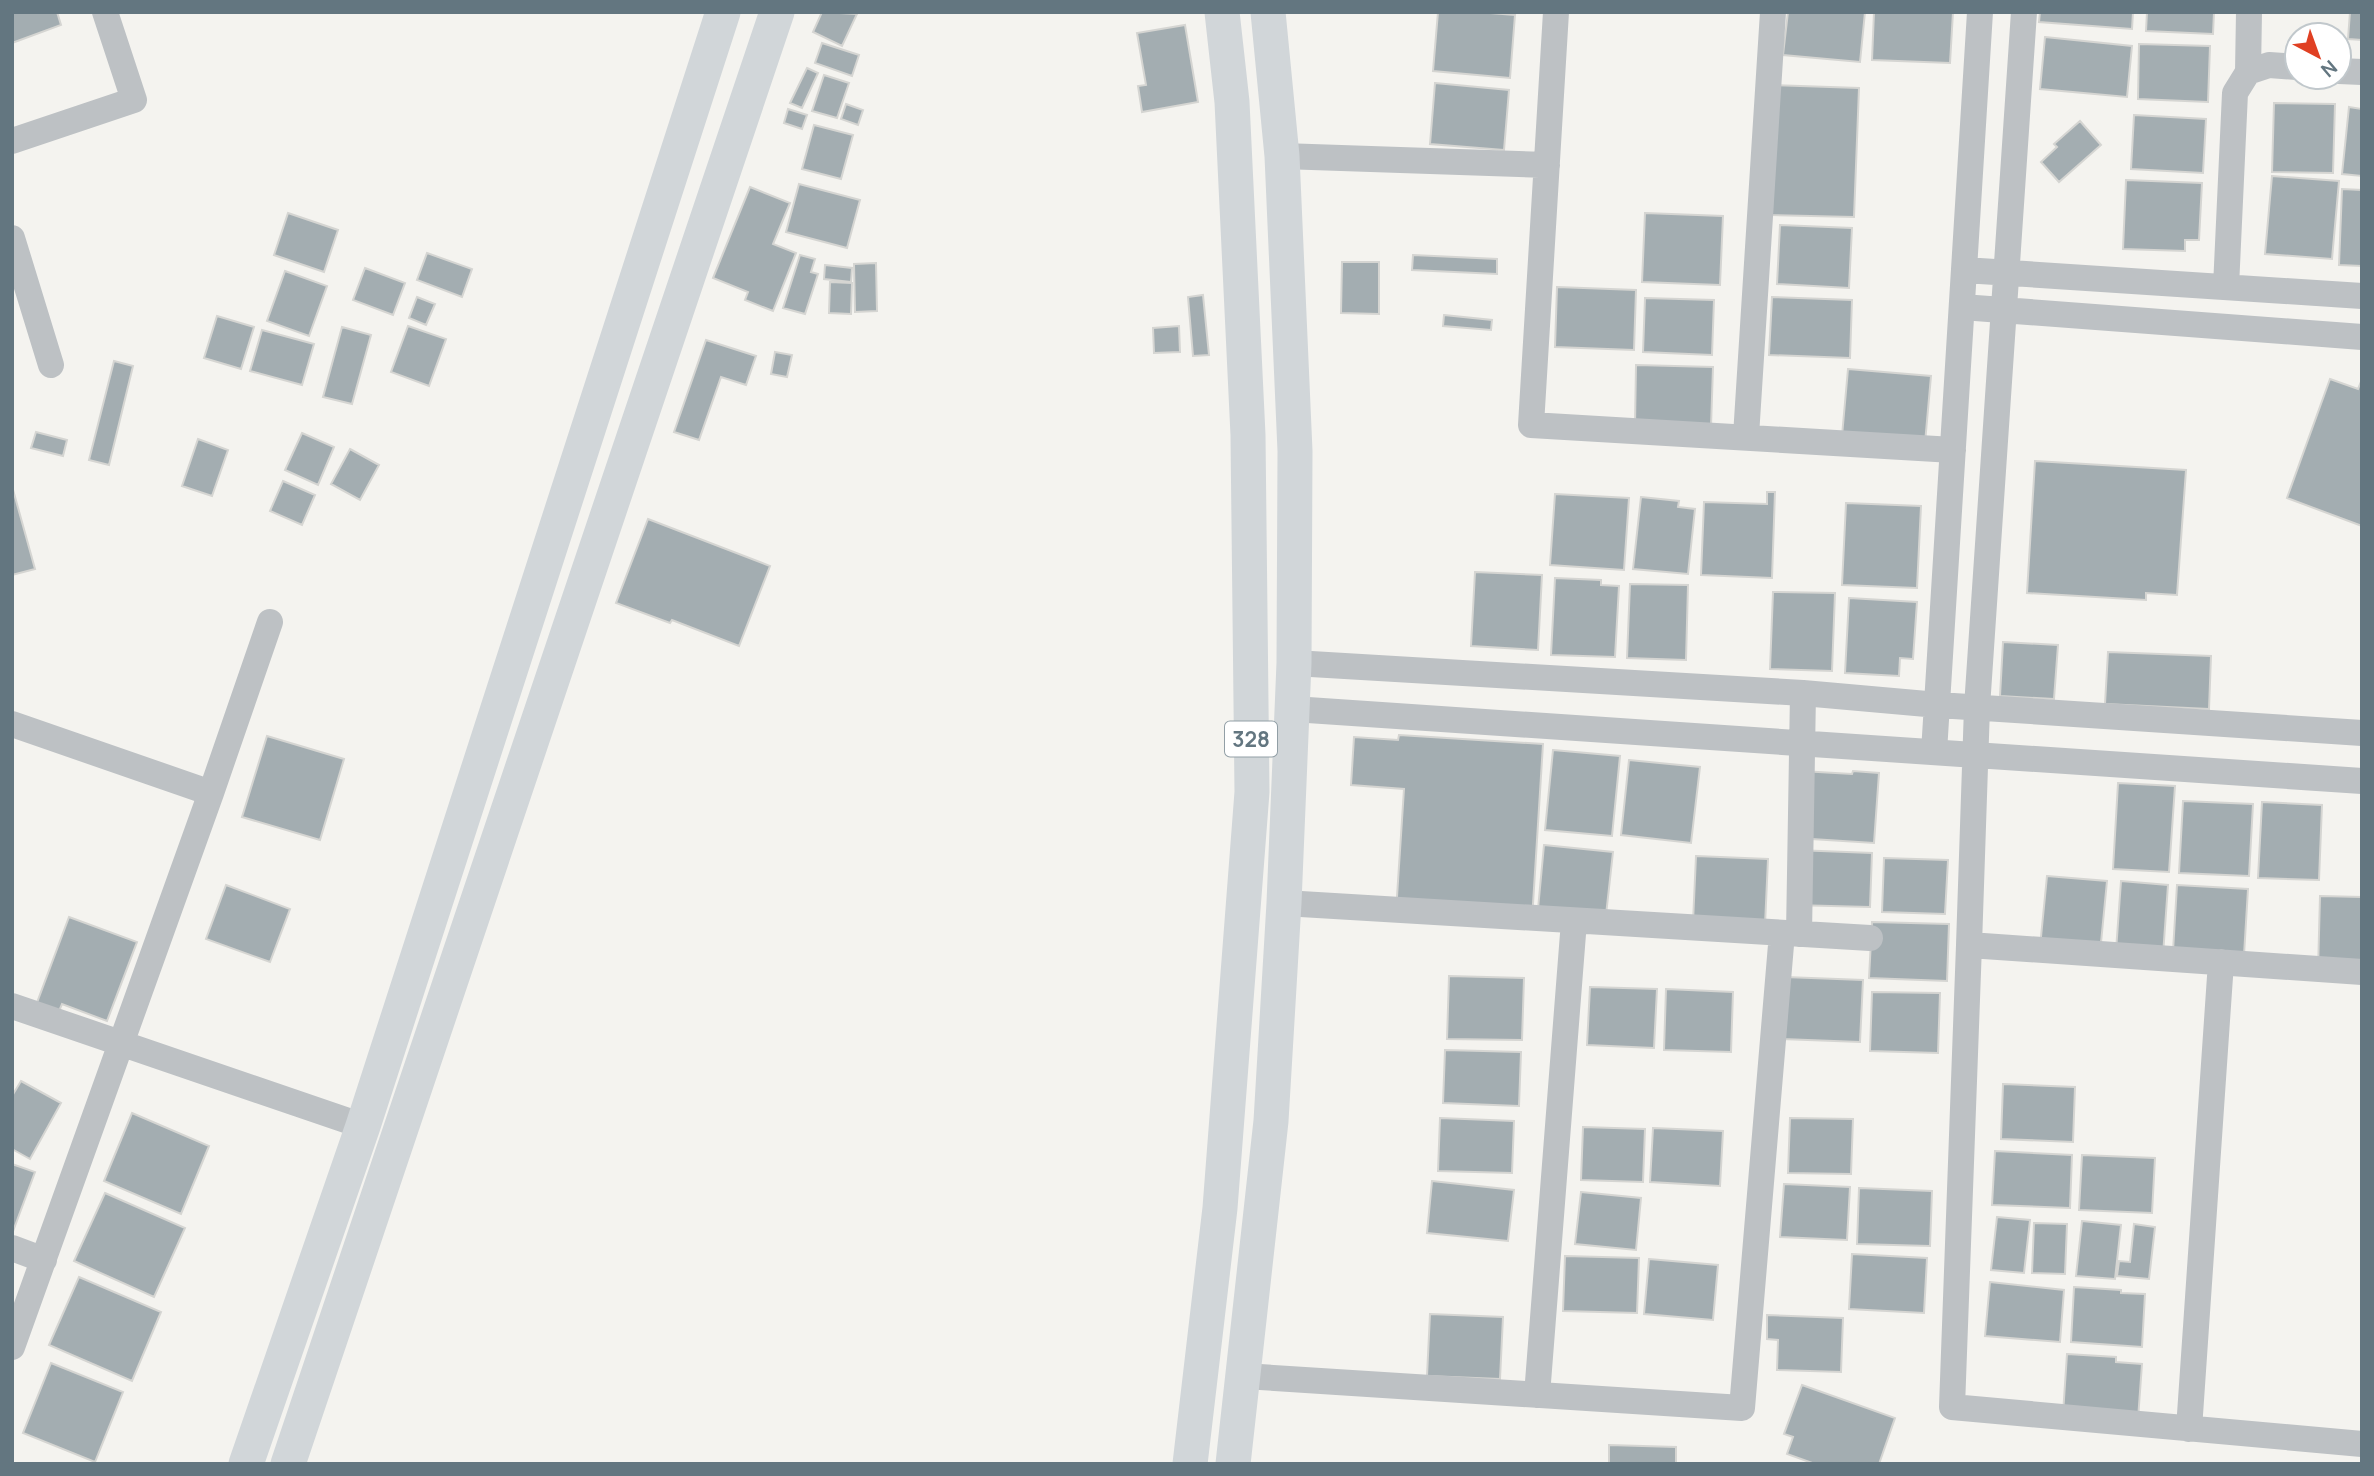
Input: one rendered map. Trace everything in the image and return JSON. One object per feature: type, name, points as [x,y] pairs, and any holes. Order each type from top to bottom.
[{"type":"main road","points":[[246,1464],[363,1126],[723,12]]},
{"type":"main road","points":[[288,1464],[777,12]]},
{"type":"main road","name":"328","points":[[1190,1464],[1220,1208],[1252,792],[1248,435],[1232,102],[1222,12]]},
{"type":"main road","points":[[1233,1464],[1271,1121],[1293,709],[1295,451],[1282,156],[1268,12]]},
{"type":"street","points":[[12,141],[134,100],[105,12]]},
{"type":"street","points":[[1556,12],[1531,425],[1953,450]]},
{"type":"street","points":[[1746,436],[1773,12]]},
{"type":"street","points":[[1934,752],[1980,12]]},
{"type":"street","points":[[2024,12],[1974,754],[1952,1407],[2362,1444]]},
{"type":"street","points":[[2226,288],[2235,93],[2248,72],[2249,12]]},
{"type":"street","points":[[2248,72],[2269,65],[2283,66]]},
{"type":"street","points":[[1282,156],[1546,166]]},
{"type":"street","points":[[12,238],[51,365]]},
{"type":"street","points":[[1964,270],[2362,296]]},
{"type":"street","points":[[1962,307],[2362,337]]},
{"type":"street","points":[[12,1347],[270,622]]},
{"type":"street","points":[[1294,663],[1803,693],[1938,705],[2362,733]]},
{"type":"street","points":[[1244,1376],[1742,1408],[1790,934],[1803,693]]},
{"type":"street","points":[[1293,709],[2362,781]]},
{"type":"street","points":[[12,724],[211,793]]},
{"type":"street","points":[[1284,903],[1870,939]]},
{"type":"street","points":[[1537,1395],[1574,921]]},
{"type":"street","points":[[1969,945],[2362,972]]},
{"type":"street","points":[[2189,1429],[2221,962]]},
{"type":"street","points":[[12,1006],[363,1126]]},
{"type":"street","points":[[12,1248],[44,1259]]},
{"type":"building","points":[[12,12],[57,12],[61,25],[12,43]]},
{"type":"building","points":[[822,12],[857,14],[842,46],[813,32]]},
{"type":"building","points":[[1438,12],[1515,15],[1510,78],[1433,71]]},
{"type":"building","points":[[1788,12],[1865,12],[1860,62],[1783,55]]},
{"type":"building","points":[[1874,12],[1953,12],[1950,63],[1872,60]]},
{"type":"building","points":[[2040,12],[2133,12],[2132,29],[2039,22]]},
{"type":"building","points":[[2147,12],[2214,12],[2213,34],[2146,31]]},
{"type":"building","points":[[2350,12],[2362,12],[2362,40],[2353,39],[2353,21],[2349,21]]},
{"type":"building","points":[[1185,25],[1198,102],[1142,112],[1138,86],[1146,85],[1137,33]]},
{"type":"building","points":[[2045,37],[2132,46],[2127,97],[2040,89]]},
{"type":"building","points":[[822,43],[859,55],[852,76],[815,63]]},
{"type":"building","points":[[2139,44],[2210,46],[2208,102],[2138,99]]},
{"type":"building","points":[[807,68],[818,73],[802,108],[790,103]]},
{"type":"building","points":[[824,75],[849,83],[837,118],[812,111]]},
{"type":"building","points":[[1435,83],[1509,90],[1504,150],[1430,144]]},
{"type":"building","points":[[1773,85],[1859,88],[1854,217],[1772,215]]},
{"type":"building","points":[[2274,103],[2335,104],[2333,173],[2272,172]]},
{"type":"building","points":[[846,104],[863,110],[858,125],[841,119]]},
{"type":"building","points":[[2349,107],[2362,109],[2362,176],[2342,174]]},
{"type":"building","points":[[788,109],[807,115],[802,129],[784,123]]},
{"type":"building","points":[[2134,115],[2206,119],[2203,173],[2131,169]]},
{"type":"building","points":[[2080,121],[2101,145],[2059,182],[2041,162],[2057,147],[2054,144]]},
{"type":"building","points":[[814,125],[853,135],[841,179],[802,169]]},
{"type":"building","points":[[2272,176],[2339,181],[2332,259],[2265,254]]},
{"type":"building","points":[[2126,180],[2202,183],[2199,240],[2185,240],[2185,251],[2123,249]]},
{"type":"building","points":[[799,184],[860,200],[847,248],[786,232]]},
{"type":"building","points":[[750,187],[790,203],[773,244],[796,253],[773,311],[745,300],[748,292],[713,278]]},
{"type":"building","points":[[2342,189],[2362,190],[2362,266],[2339,265]]},
{"type":"building","points":[[288,213],[338,230],[324,272],[274,255]]},
{"type":"building","points":[[1645,213],[1723,216],[1720,285],[1642,282]]},
{"type":"building","points":[[1780,225],[1852,228],[1849,288],[1777,284]]},
{"type":"building","points":[[427,253],[472,269],[462,297],[417,280]]},
{"type":"building","points":[[800,255],[815,259],[811,272],[818,274],[805,314],[783,308]]},
{"type":"building","points":[[1413,255],[1497,259],[1497,274],[1412,270]]},
{"type":"building","points":[[1342,262],[1379,262],[1379,314],[1341,313]]},
{"type":"building","points":[[876,263],[877,311],[855,312],[854,264]]},
{"type":"building","points":[[825,265],[852,268],[851,282],[824,279]]},
{"type":"building","points":[[365,268],[405,283],[393,315],[353,300]]},
{"type":"building","points":[[285,271],[327,286],[309,336],[267,321]]},
{"type":"building","points":[[830,282],[852,283],[851,314],[829,313]]},
{"type":"building","points":[[1557,287],[1636,290],[1634,350],[1555,347]]},
{"type":"building","points":[[1203,295],[1209,355],[1193,356],[1188,297]]},
{"type":"building","points":[[417,297],[435,304],[426,325],[409,318]]},
{"type":"building","points":[[1772,297],[1852,300],[1850,358],[1769,355]]},
{"type":"building","points":[[1645,298],[1714,300],[1712,355],[1643,352]]},
{"type":"building","points":[[1444,315],[1492,320],[1491,330],[1443,326]]},
{"type":"building","points":[[217,316],[254,327],[241,369],[204,358]]},
{"type":"building","points":[[408,326],[446,339],[429,386],[391,372]]},
{"type":"building","points":[[1179,326],[1180,352],[1154,353],[1153,328]]},
{"type":"building","points":[[342,327],[371,335],[352,404],[323,397]]},
{"type":"building","points":[[262,330],[314,344],[302,385],[250,371]]},
{"type":"building","points":[[706,340],[756,356],[746,385],[721,377],[699,440],[674,432]]},
{"type":"building","points":[[775,352],[792,355],[787,377],[771,374]]},
{"type":"building","points":[[114,361],[133,366],[109,465],[89,460]]},
{"type":"building","points":[[1636,365],[1713,367],[1711,427],[1635,425]]},
{"type":"building","points":[[1848,369],[1931,376],[1925,443],[1842,436]]},
{"type":"building","points":[[2330,379],[2358,389],[2362,379],[2362,526],[2287,498]]},
{"type":"building","points":[[36,432],[67,440],[63,456],[31,448]]},
{"type":"building","points":[[302,433],[334,447],[318,485],[285,470]]},
{"type":"building","points":[[198,439],[228,450],[212,496],[182,486]]},
{"type":"building","points":[[350,449],[379,465],[360,500],[331,484]]},
{"type":"building","points":[[2035,461],[2186,470],[2177,595],[2146,593],[2146,600],[2027,593]]},
{"type":"building","points":[[283,481],[315,495],[302,525],[270,511]]},
{"type":"building","points":[[12,486],[35,569],[12,575]]},
{"type":"building","points":[[1767,492],[1775,492],[1772,578],[1701,575],[1704,502],[1767,504]]},
{"type":"building","points":[[1555,494],[1629,498],[1624,570],[1550,565]]},
{"type":"building","points":[[1641,497],[1679,501],[1678,507],[1695,509],[1688,574],[1633,569]]},
{"type":"building","points":[[1846,503],[1921,506],[1917,588],[1842,585]]},
{"type":"building","points":[[648,519],[770,566],[739,646],[672,620],[670,623],[616,603]]},
{"type":"building","points":[[1475,572],[1542,575],[1538,650],[1471,646]]},
{"type":"building","points":[[1555,578],[1601,580],[1601,585],[1619,586],[1615,657],[1551,655]]},
{"type":"building","points":[[1630,584],[1688,585],[1686,660],[1627,658]]},
{"type":"building","points":[[1773,592],[1835,593],[1832,671],[1770,669]]},
{"type":"building","points":[[1849,598],[1917,602],[1913,659],[1900,658],[1899,676],[1845,673]]},
{"type":"building","points":[[2003,642],[2058,645],[2054,699],[2000,696]]},
{"type":"building","points":[[2108,652],[2211,656],[2209,709],[2105,704]]},
{"type":"building","points":[[1399,735],[1543,744],[1532,920],[1396,912],[1404,789],[1351,785],[1354,737],[1398,740]]},
{"type":"building","points":[[267,736],[344,759],[320,840],[242,817]]},
{"type":"building","points":[[1553,750],[1620,756],[1612,836],[1545,830]]},
{"type":"building","points":[[1629,760],[1700,767],[1691,843],[1621,835]]},
{"type":"building","points":[[1801,771],[1879,773],[1874,843],[1796,838]]},
{"type":"building","points":[[2118,783],[2175,786],[2169,872],[2113,869]]},
{"type":"building","points":[[2183,801],[2253,804],[2249,876],[2179,873]]},
{"type":"building","points":[[2262,802],[2322,805],[2319,880],[2258,878]]},
{"type":"building","points":[[1544,845],[1613,852],[1606,915],[1538,909]]},
{"type":"building","points":[[1795,850],[1872,853],[1870,907],[1792,905]]},
{"type":"building","points":[[1696,856],[1768,859],[1765,925],[1693,922]]},
{"type":"building","points":[[1884,858],[1948,860],[1945,914],[1882,912]]},
{"type":"building","points":[[2047,876],[2107,881],[2100,953],[2040,947]]},
{"type":"building","points":[[2121,881],[2168,885],[2163,955],[2116,951]]},
{"type":"building","points":[[226,885],[290,909],[270,962],[206,939]]},
{"type":"building","points":[[2177,885],[2248,889],[2244,955],[2173,951]]},
{"type":"building","points":[[2320,896],[2362,897],[2362,972],[2318,971]]},
{"type":"building","points":[[69,917],[137,942],[107,1021],[62,1004],[57,1016],[35,1008]]},
{"type":"building","points":[[1872,922],[1949,924],[1947,981],[1869,978]]},
{"type":"building","points":[[1449,976],[1524,978],[1522,1040],[1447,1039]]},
{"type":"building","points":[[1785,977],[1863,980],[1860,1042],[1782,1039]]},
{"type":"building","points":[[1590,987],[1657,989],[1654,1048],[1587,1045]]},
{"type":"building","points":[[1666,989],[1733,992],[1731,1052],[1664,1050]]},
{"type":"building","points":[[1872,992],[1940,993],[1938,1053],[1870,1051]]},
{"type":"building","points":[[1445,1050],[1521,1052],[1519,1106],[1443,1103]]},
{"type":"building","points":[[21,1081],[61,1103],[30,1159],[12,1149],[12,1096]]},
{"type":"building","points":[[2003,1084],[2075,1087],[2073,1142],[2001,1139]]},
{"type":"building","points":[[132,1113],[209,1146],[181,1214],[104,1181]]},
{"type":"building","points":[[1440,1118],[1514,1121],[1512,1173],[1438,1171]]},
{"type":"building","points":[[1790,1118],[1853,1119],[1851,1174],[1788,1173]]},
{"type":"building","points":[[1583,1127],[1645,1129],[1643,1182],[1581,1180]]},
{"type":"building","points":[[1653,1128],[1723,1131],[1720,1186],[1650,1182]]},
{"type":"building","points":[[1995,1151],[2072,1155],[2070,1208],[1992,1205]]},
{"type":"building","points":[[2082,1155],[2155,1158],[2152,1213],[2079,1210]]},
{"type":"building","points":[[12,1164],[35,1172],[12,1234]]},
{"type":"building","points":[[1432,1181],[1514,1190],[1508,1241],[1427,1233]]},
{"type":"building","points":[[1784,1184],[1850,1187],[1847,1240],[1780,1237]]},
{"type":"building","points":[[1859,1188],[1932,1191],[1930,1246],[1857,1244]]},
{"type":"building","points":[[1581,1192],[1641,1198],[1636,1250],[1575,1244]]},
{"type":"building","points":[[105,1193],[185,1228],[154,1297],[74,1261]]},
{"type":"building","points":[[1997,1217],[2030,1220],[2024,1273],[1991,1270]]},
{"type":"building","points":[[2082,1221],[2121,1225],[2115,1279],[2076,1276]]},
{"type":"building","points":[[2034,1223],[2067,1224],[2065,1274],[2032,1273]]},
{"type":"building","points":[[2134,1224],[2155,1227],[2149,1279],[2117,1276],[2119,1261],[2130,1262]]},
{"type":"building","points":[[1852,1254],[1927,1258],[1924,1313],[1849,1309]]},
{"type":"building","points":[[1565,1256],[1639,1258],[1637,1313],[1563,1311]]},
{"type":"building","points":[[1649,1259],[1718,1265],[1713,1320],[1644,1314]]},
{"type":"building","points":[[79,1277],[161,1312],[132,1381],[49,1345]]},
{"type":"building","points":[[1990,1282],[2064,1290],[2060,1342],[1985,1336]]},
{"type":"building","points":[[2074,1287],[2145,1294],[2142,1347],[2071,1342]]},
{"type":"building","points":[[1430,1314],[1503,1317],[1500,1379],[1427,1376]]},
{"type":"building","points":[[1767,1315],[1843,1318],[1841,1372],[1777,1370],[1778,1340],[1767,1339]]},
{"type":"building","points":[[2067,1354],[2116,1357],[2116,1362],[2142,1364],[2138,1419],[2063,1414]]},
{"type":"building","points":[[51,1363],[123,1392],[95,1462],[23,1433]]},
{"type":"building","points":[[1802,1385],[1895,1418],[1879,1464],[1815,1464],[1787,1454],[1793,1437],[1784,1434]]},
{"type":"building","points":[[1609,1445],[1676,1447],[1676,1464],[1609,1464]]}]
